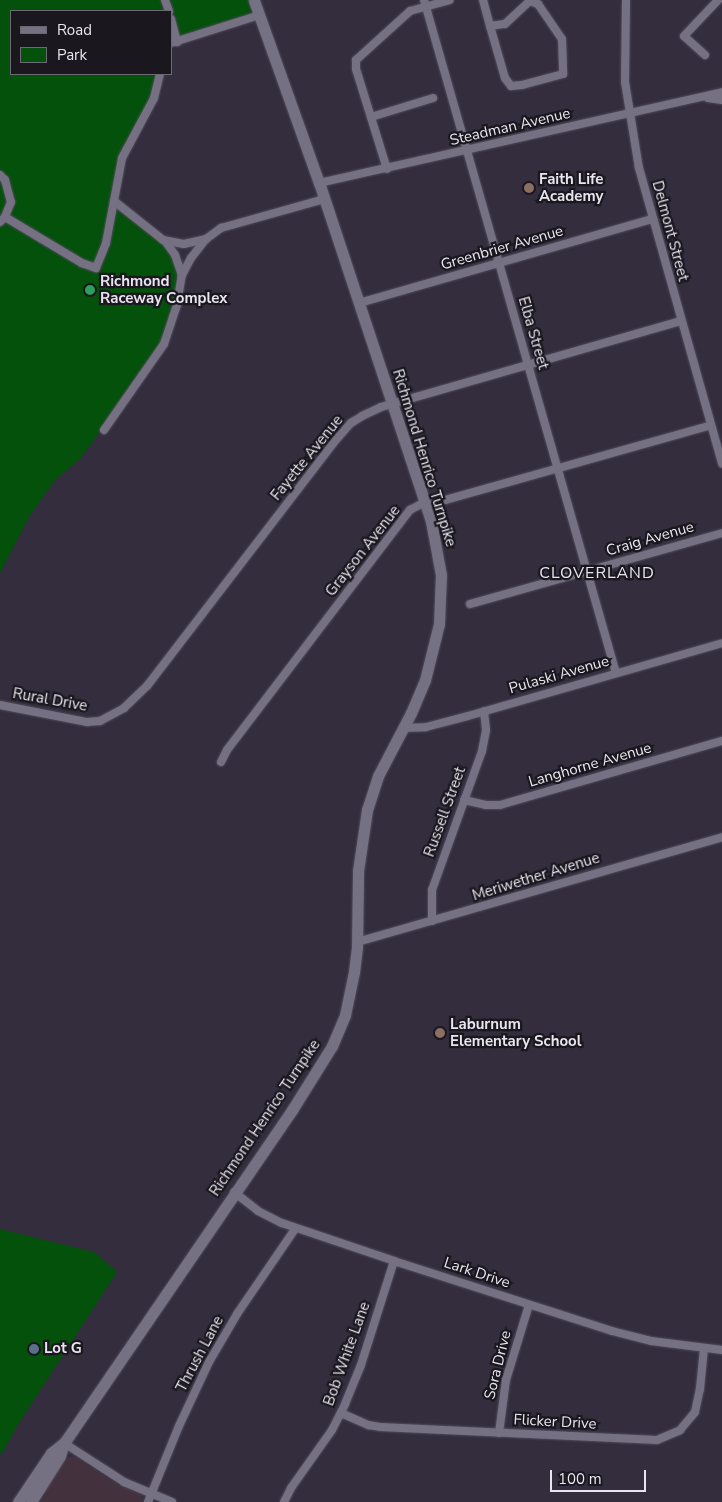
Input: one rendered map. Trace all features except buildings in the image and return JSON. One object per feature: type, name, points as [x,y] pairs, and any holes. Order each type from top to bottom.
[{"type":"main road","name":"Richmond Henrico Turnpike","points":[[31,1502],[60,1456],[64,1444],[314,1076],[332,1046],[349,1000],[357,942],[358,871],[367,810],[378,776],[403,728],[430,664],[440,615],[442,590],[439,558],[425,502],[319,183],[254,0]]},
{"type":"main road","name":"Richmond Henrico Turnpike","points":[[18,1502],[51,1453],[64,1444]]},
{"type":"street","points":[[387,169],[356,69],[356,60],[410,11],[425,3],[450,0]]},
{"type":"street","points":[[483,0],[490,26],[505,78],[511,86],[540,81],[563,74],[562,39],[556,28],[533,1],[525,5],[505,24],[490,26]]},
{"type":"street","name":"Delmont Street","points":[[626,0],[625,82],[639,168],[722,464]]},
{"type":"street","points":[[705,55],[684,36],[718,0]]},
{"type":"street","name":"Elba Street","points":[[425,3],[616,673]]},
{"type":"street","points":[[172,27],[174,43],[260,15]]},
{"type":"street","points":[[0,174],[5,180],[11,202],[3,219],[96,268],[104,253],[124,152],[154,98],[160,75]]},
{"type":"street","name":"Steadman Avenue","points":[[319,183],[722,92]]},
{"type":"street","points":[[706,97],[722,100]]},
{"type":"street","points":[[371,117],[433,98]]},
{"type":"street","points":[[104,430],[164,344],[178,305],[182,275],[191,258],[206,239],[221,228],[324,199]]},
{"type":"street","points":[[114,201],[165,241],[175,255],[182,275]]},
{"type":"street","name":"Greenbrier Avenue","points":[[359,303],[652,219]]},
{"type":"street","points":[[165,241],[184,244],[206,239]]},
{"type":"street","name":"Fayette Avenue","points":[[96,722],[112,716],[124,708],[147,686],[351,423],[362,416],[393,404],[682,321]]},
{"type":"street","name":"Grayson Avenue","points":[[221,762],[227,750],[410,510],[425,502],[445,500],[711,425]]},
{"type":"street","name":"Craig Avenue","points":[[470,604],[722,533]]},
{"type":"street","name":"Pulaski Avenue","points":[[403,728],[426,727],[722,643]]},
{"type":"street","name":"Rural Drive","points":[[0,704],[80,722],[96,722]]},
{"type":"street","name":"Russell Street","points":[[432,921],[432,890],[486,737],[484,711]]},
{"type":"street","name":"Langhorne Avenue","points":[[464,800],[485,805],[500,804],[722,741]]},
{"type":"street","name":"Meriwether Avenue","points":[[357,942],[722,837]]},
{"type":"street","name":"Lark Drive","points":[[234,1192],[258,1211],[295,1229],[529,1305],[637,1338],[722,1350]]},
{"type":"street","name":"Thrush Lane","points":[[148,1502],[179,1426],[209,1362],[237,1314],[295,1229]]},
{"type":"street","name":"Bob White Lane","points":[[284,1502],[291,1488],[322,1445],[341,1413],[361,1365],[394,1261]]},
{"type":"street","name":"Sora Drive","points":[[499,1433],[506,1380],[529,1305]]},
{"type":"street","name":"Flicker Drive","points":[[341,1413],[368,1425],[380,1427],[651,1440],[668,1437],[684,1427],[695,1412],[700,1390],[704,1348]]},
{"type":"street","points":[[64,1444],[124,1482],[172,1502]]},
{"type":"shaded area","points":[[75,1457],[120,1486],[141,1495],[143,1502],[40,1502],[45,1495],[43,1492],[65,1460]]},
{"type":"green space","name":"Richmond Raceway Complex","points":[[0,0],[254,0],[260,15],[172,43],[172,10],[10,10],[10,75],[160,75],[124,152],[114,201],[163,240],[182,275],[164,344],[80,459],[55,480],[29,517],[0,573]]},
{"type":"green space","name":"Lot G","points":[[0,1229],[94,1252],[117,1272],[17,1426],[2,1454],[0,1453]]},
{"type":"place","name":"Faith Life Academy","points":[[529,188]]},
{"type":"place","name":"Richmond Raceway Complex","points":[[90,290]]},
{"type":"place","name":"Laburnum Elementary School","points":[[440,1033]]},
{"type":"place","name":"Lot G","points":[[34,1349]]},
{"type":"district","name":"CLOVERLAND","points":[[597,573]]}]
